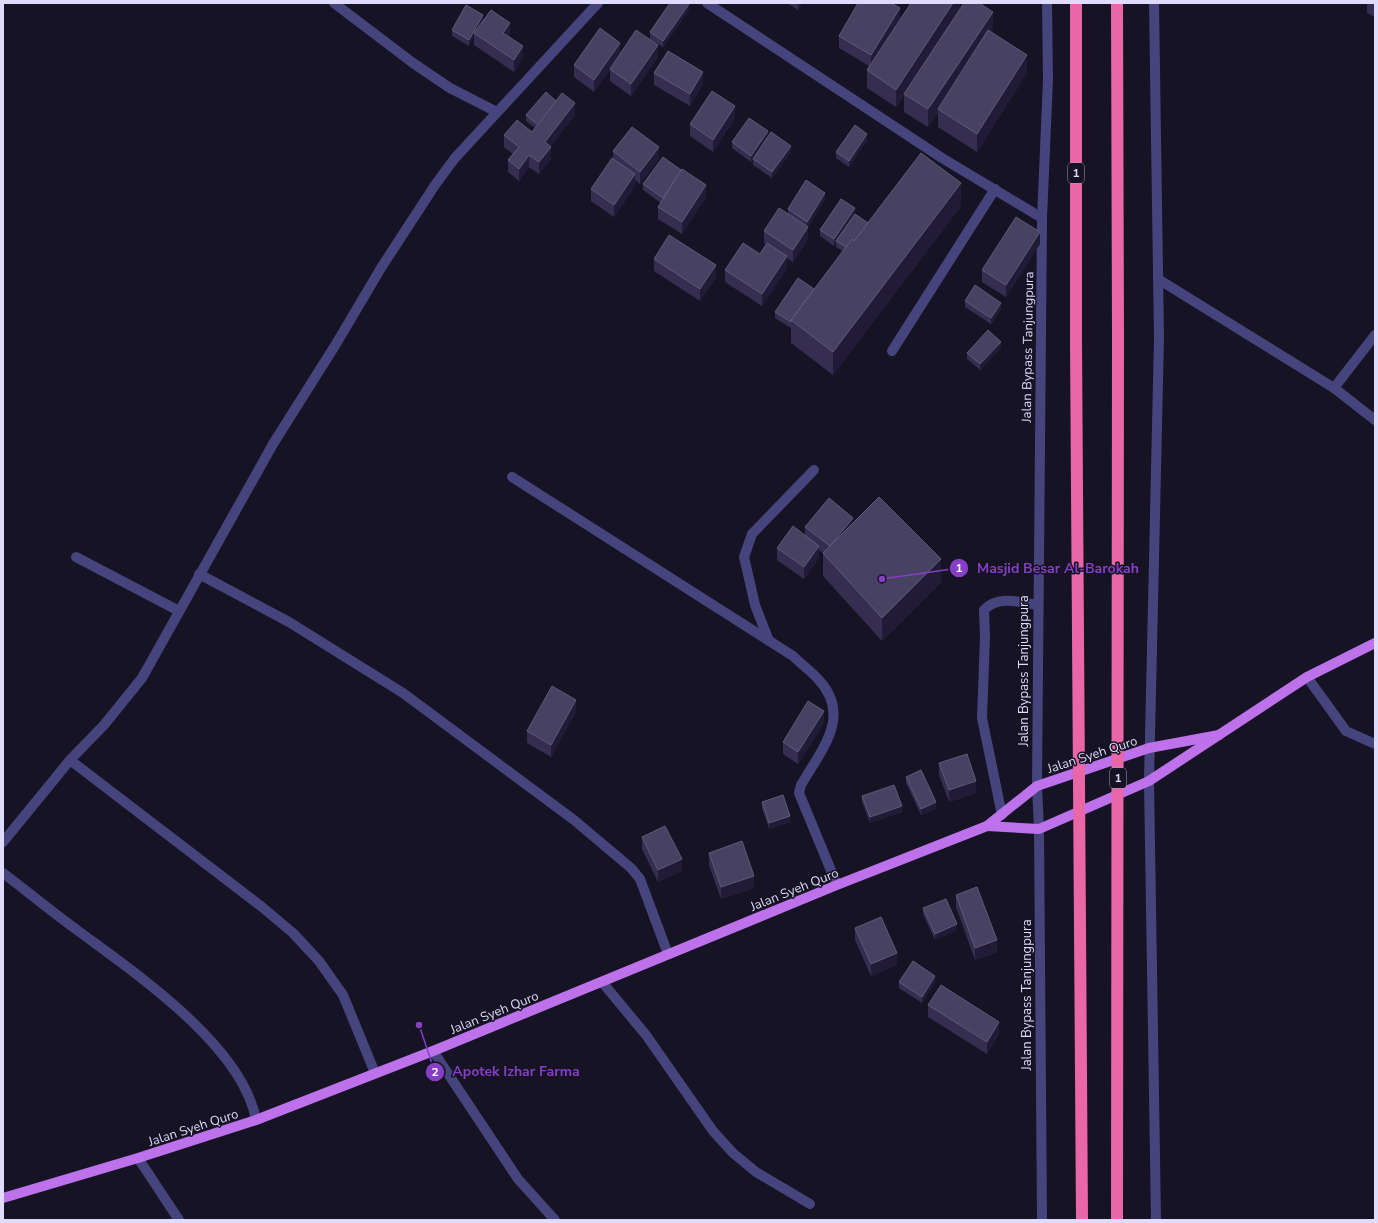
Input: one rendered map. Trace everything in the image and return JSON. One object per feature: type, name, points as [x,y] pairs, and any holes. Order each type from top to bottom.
[{"type":"highway","name":"1","points":[[1076,3],[1076,343],[1082,1220]]},
{"type":"highway","name":"1","points":[[1117,3],[1117,1220]]},
{"type":"main road","name":"Jalan Syeh Quro","points":[[987,826],[1039,829],[1149,781],[1307,677],[1375,642]]},
{"type":"main road","name":"Jalan Syeh Quro","points":[[3,1198],[138,1158],[256,1120],[433,1051],[837,885],[987,826],[1037,786],[1149,748],[1219,735]]},
{"type":"street","points":[[334,3],[413,63],[450,88],[497,112]]},
{"type":"street","points":[[3,842],[70,760],[104,725],[142,678],[273,444],[336,344],[381,268],[435,185],[455,158],[598,3]]},
{"type":"street","points":[[707,3],[942,158],[1042,218]]},
{"type":"street","name":"Jalan Bypass Tanjungpura","points":[[1042,1220],[1039,829],[1037,786],[1042,218],[1048,80],[1046,3]]},
{"type":"street","points":[[1154,3],[1159,338],[1149,781],[1156,1220]]},
{"type":"street","points":[[892,351],[995,189]]},
{"type":"street","points":[[1158,279],[1334,388],[1375,420]]},
{"type":"street","points":[[1334,388],[1375,335]]},
{"type":"street","points":[[769,642],[755,605],[744,557],[752,534],[814,470]]},
{"type":"street","points":[[512,477],[793,656],[819,679],[828,693],[835,712],[834,726],[801,785],[799,793],[837,885]]},
{"type":"street","points":[[76,558],[179,612]]},
{"type":"street","points":[[199,574],[289,622],[403,693],[574,820],[625,863],[640,879],[668,954]]},
{"type":"street","points":[[1002,815],[982,718],[985,637],[984,610],[990,603],[1000,600],[1038,605]]},
{"type":"street","points":[[1307,677],[1346,731],[1375,744]]},
{"type":"street","points":[[70,760],[262,907],[293,933],[319,961],[343,995],[375,1073]]},
{"type":"street","points":[[3,873],[175,1006],[207,1037],[234,1071],[253,1104],[256,1120]]},
{"type":"street","points":[[602,982],[646,1035],[713,1132],[728,1148],[756,1172],[810,1204]]},
{"type":"street","points":[[433,1051],[518,1179],[555,1220]]},
{"type":"street","points":[[138,1158],[179,1220]]},
{"type":"building","points":[[670,3],[689,4],[663,41],[650,32]]},
{"type":"building","points":[[858,3],[891,3],[900,8],[871,55],[839,36]]},
{"type":"building","points":[[911,3],[953,3],[896,90],[867,70]]},
{"type":"building","points":[[964,3],[979,3],[993,12],[928,109],[904,94]]},
{"type":"building","points":[[466,5],[483,15],[469,40],[452,30]]},
{"type":"building","points":[[491,10],[510,23],[503,33],[523,46],[514,60],[474,33]]},
{"type":"building","points":[[600,28],[620,43],[594,80],[574,65]]},
{"type":"building","points":[[636,30],[658,45],[631,84],[610,69]]},
{"type":"building","points":[[988,30],[1027,55],[977,134],[938,109]]},
{"type":"building","points":[[668,51],[703,72],[690,94],[654,73]]},
{"type":"building","points":[[712,91],[735,106],[713,140],[690,124]]},
{"type":"building","points":[[546,92],[556,101],[538,125],[526,115]]},
{"type":"building","points":[[562,93],[575,103],[545,142],[551,147],[539,162],[529,155],[519,169],[508,160],[519,147],[504,135],[517,120],[532,132]]},
{"type":"building","points":[[749,118],[768,131],[751,156],[732,142]]},
{"type":"building","points":[[855,125],[867,134],[849,161],[836,152]]},
{"type":"building","points":[[632,127],[659,147],[640,172],[613,151]]},
{"type":"building","points":[[771,132],[791,146],[772,172],[753,159]]},
{"type":"building","points":[[921,153],[961,183],[833,352],[791,320],[852,239],[854,241]]},
{"type":"building","points":[[663,157],[681,170],[663,198],[643,184]]},
{"type":"building","points":[[612,158],[635,174],[614,205],[591,189]]},
{"type":"building","points":[[682,169],[706,185],[682,222],[658,207]]},
{"type":"building","points":[[806,180],[825,193],[807,222],[788,209]]},
{"type":"building","points":[[841,199],[855,208],[834,239],[820,230]]},
{"type":"building","points":[[779,208],[808,227],[793,250],[764,231]]},
{"type":"building","points":[[855,214],[868,223],[854,241],[852,239],[846,247],[836,241]]},
{"type":"building","points":[[1016,217],[1040,232],[1006,285],[982,270]]},
{"type":"building","points":[[669,235],[716,265],[700,289],[654,259]]},
{"type":"building","points":[[743,243],[760,254],[767,243],[787,256],[762,294],[725,270]]},
{"type":"building","points":[[798,278],[814,289],[791,322],[775,312]]},
{"type":"building","points":[[975,285],[1001,303],[991,318],[965,301]]},
{"type":"building","points":[[988,330],[1001,342],[980,364],[967,353]]},
{"type":"building","points":[[879,497],[941,559],[882,618],[823,553]]},
{"type":"building","points":[[829,498],[853,518],[830,546],[805,527]]},
{"type":"building","points":[[793,526],[819,546],[804,567],[777,548]]},
{"type":"building","points":[[552,686],[576,700],[551,745],[527,731]]},
{"type":"building","points":[[808,701],[824,711],[798,752],[783,742]]},
{"type":"building","points":[[967,754],[976,781],[949,790],[939,763]]},
{"type":"building","points":[[921,770],[936,802],[921,809],[906,777]]},
{"type":"building","points":[[894,785],[902,806],[870,817],[862,796]]},
{"type":"building","points":[[783,795],[790,816],[769,823],[762,802]]},
{"type":"building","points":[[665,826],[682,859],[658,870],[642,837]]},
{"type":"building","points":[[742,841],[754,876],[721,887],[709,853]]},
{"type":"building","points":[[977,887],[997,940],[975,948],[956,895]]},
{"type":"building","points":[[946,899],[957,924],[935,934],[923,908]]},
{"type":"building","points":[[881,917],[897,953],[871,964],[855,928]]},
{"type":"building","points":[[913,961],[935,976],[922,997],[899,982]]},
{"type":"building","points":[[941,985],[999,1022],[987,1042],[928,1005]]},
{"type":"place","name":"Masjid Besar Al-Barokah","points":[[882,579]]},
{"type":"place","name":"Apotek Izhar Farma","points":[[419,1025]]}]
